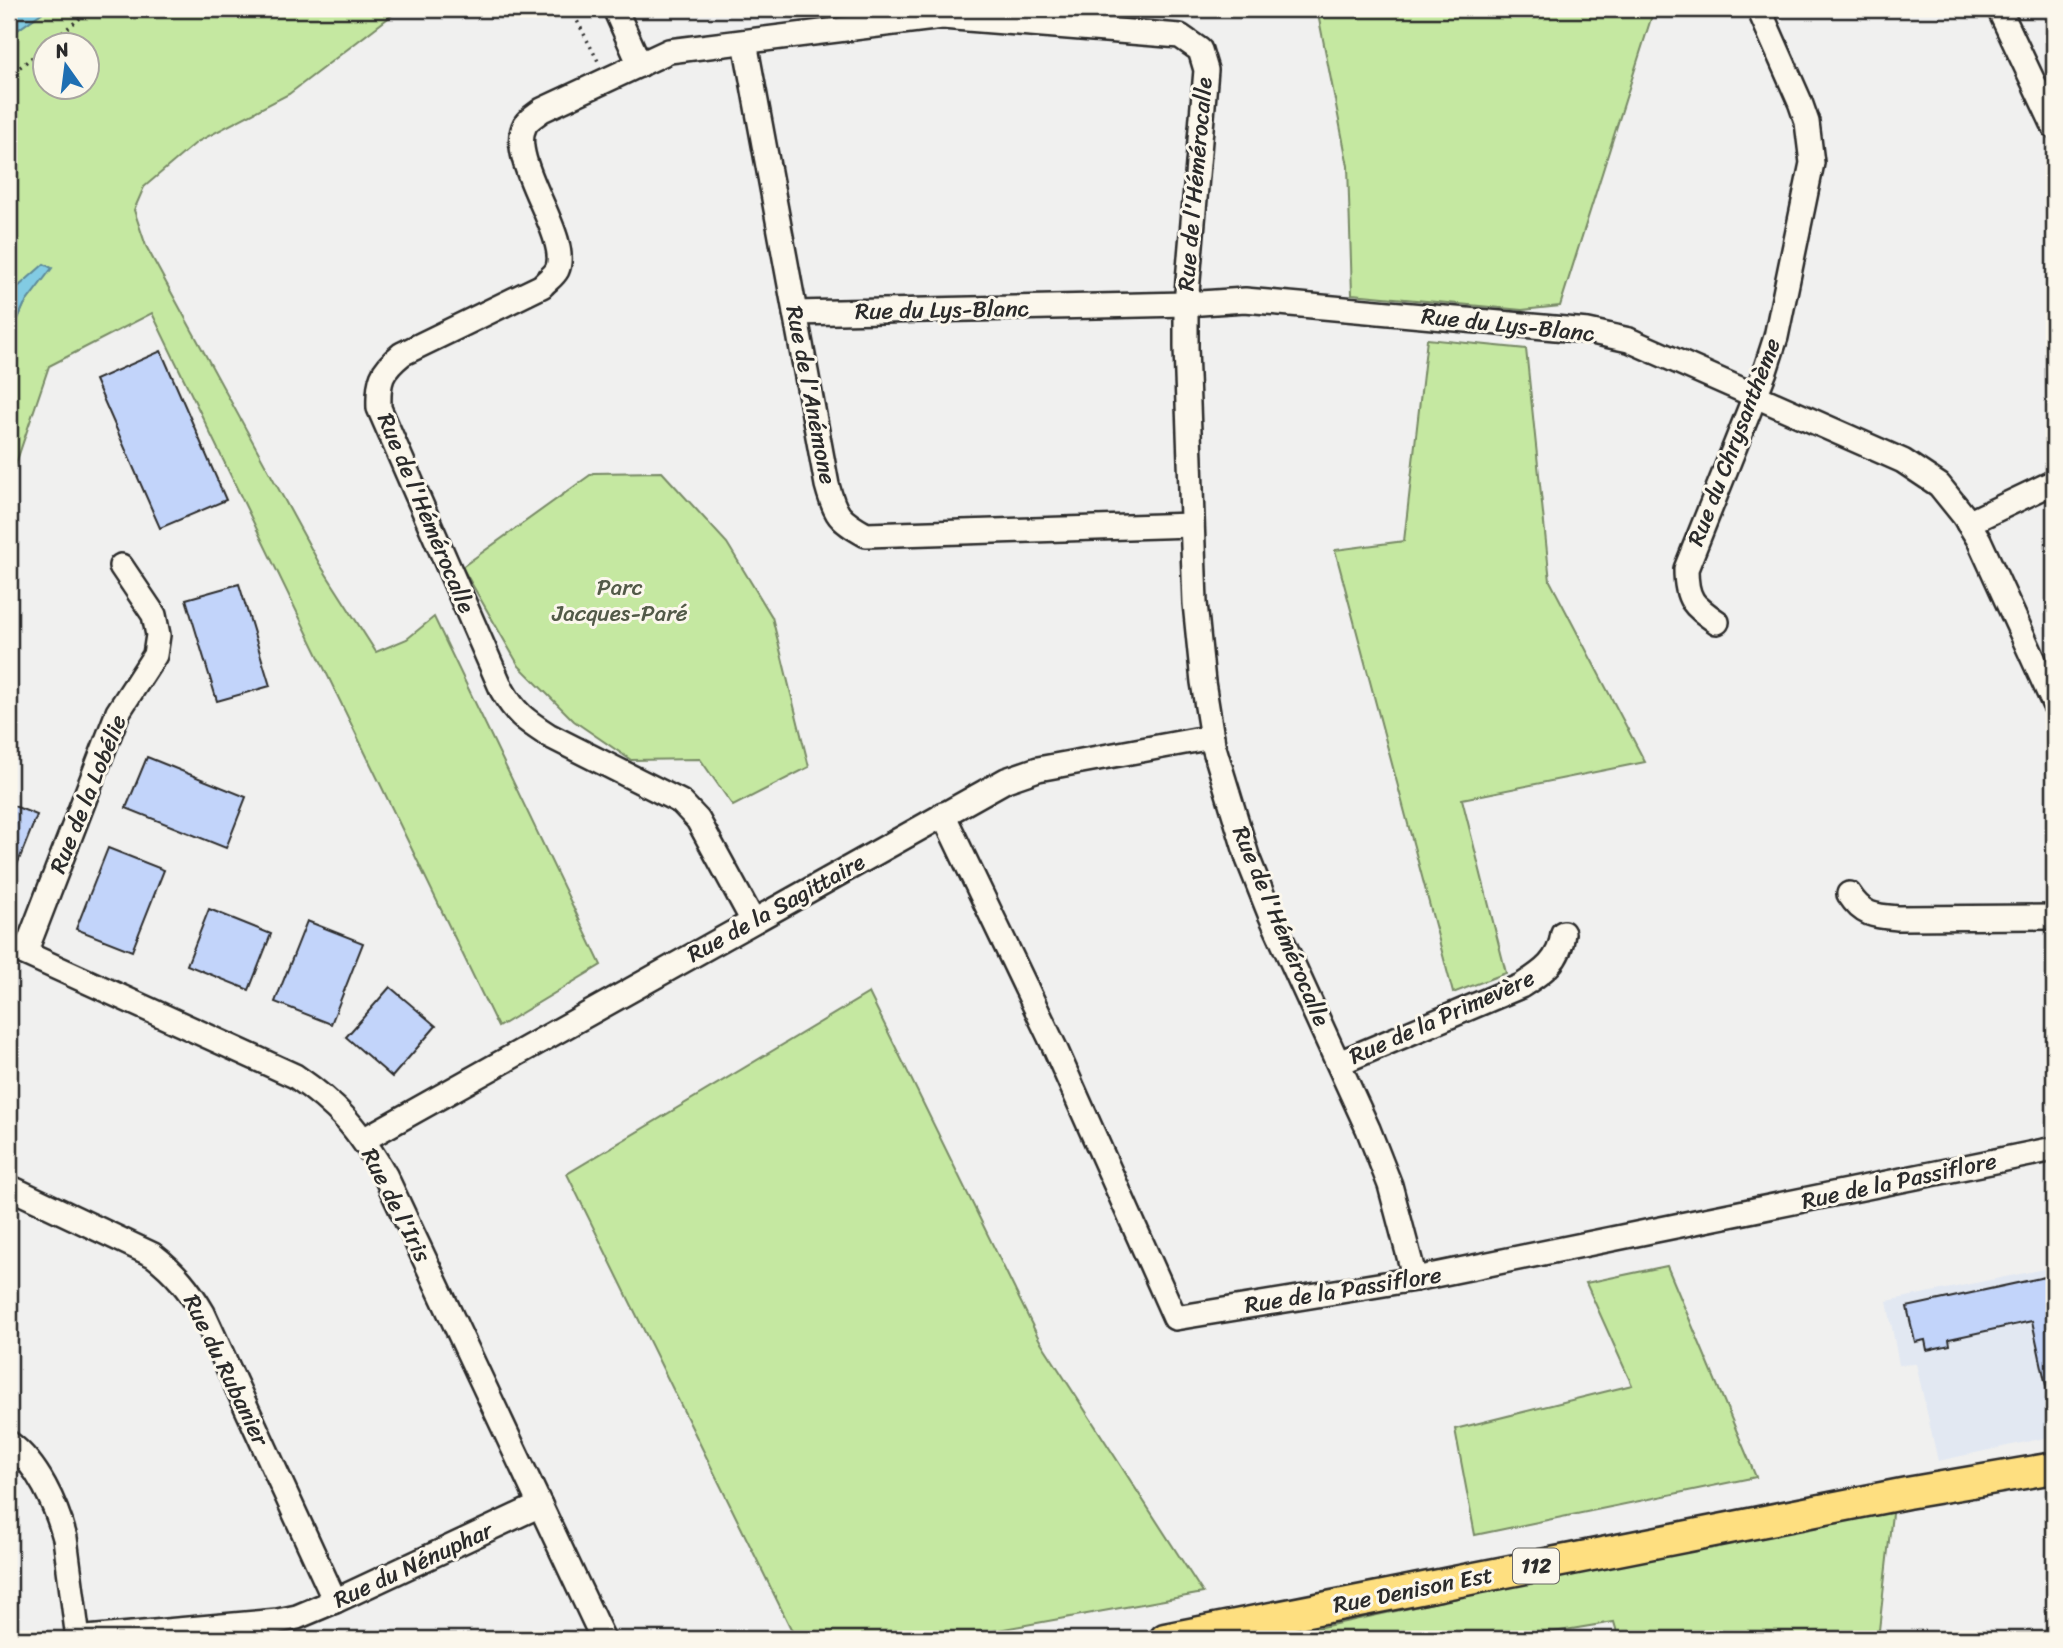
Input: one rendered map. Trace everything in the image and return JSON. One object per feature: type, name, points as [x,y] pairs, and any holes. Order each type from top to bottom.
[{"type":"main road","name":"Rue Denison Est","points":[[1907,1493],[2054,1453]]},
{"type":"main road","name":"Rue Denison Est","points":[[1165,1639],[1907,1493],[2054,1468]]},
{"type":"street","points":[[615,9],[640,65]]},
{"type":"street","name":"Rue du Chrysanthème","points":[[1717,622],[1690,600],[1686,586],[1686,569],[1776,337],[1812,163],[1807,121],[1759,9]]},
{"type":"street","points":[[1999,9],[2054,126]]},
{"type":"street","name":"Rue de l'Hémérocalle","points":[[753,921],[698,820],[681,802],[548,735],[513,709],[502,690],[379,408],[378,386],[387,366],[402,354],[542,286],[557,270],[559,250],[525,160],[522,139],[526,123],[542,110],[669,51],[745,42],[831,20],[1054,17],[1180,36],[1200,50],[1206,70],[1186,304],[1195,603],[1212,737],[1248,859],[1270,914],[1368,1129],[1390,1185],[1415,1279]]},
{"type":"street","name":"Rue de l'Anémone","points":[[745,42],[827,485],[834,508],[846,524],[866,535],[1192,525]]},
{"type":"street","name":"Rue du Lys-Blanc","points":[[795,313],[1186,304],[1245,300],[1588,331],[1629,340],[1903,461],[1939,485],[1979,540],[2054,704]]},
{"type":"street","points":[[1968,523],[2054,482]]},
{"type":"street","name":"Rue de la Lobélie","points":[[17,949],[118,712],[155,655],[158,635],[154,615],[121,566]]},
{"type":"street","name":"Rue de la Sagittaire","points":[[363,1140],[943,814],[1021,773],[1212,737]]},
{"type":"street","name":"Rue de la Passiflore","points":[[943,814],[1054,1046],[1175,1318],[1415,1279],[2054,1149]]},
{"type":"street","points":[[1849,894],[1863,912],[1880,917],[2054,918]]},
{"type":"street","name":"Rue de la Primevère","points":[[1339,1063],[1521,986],[1542,972],[1556,957],[1562,945],[1563,933]]},
{"type":"street","name":"Rue de l'Iris","points":[[17,949],[295,1076],[322,1094],[347,1118],[385,1175],[603,1639]]},
{"type":"street","name":"Rue du Rubanier","points":[[9,1187],[153,1255],[184,1283],[214,1337],[335,1601]]},
{"type":"street","points":[[9,1443],[39,1477],[61,1522],[76,1639]]},
{"type":"street","name":"Rue du Nénuphar","points":[[76,1639],[298,1617],[540,1505]]},
{"type":"path","points":[[63,32],[92,9]]},
{"type":"path","points":[[571,9],[607,80]]},
{"type":"path","points":[[9,76],[32,57]]},
{"type":"shaded area","points":[[2054,1267],[2054,1436],[1938,1461],[1916,1364],[1899,1365],[1887,1301]]},
{"type":"green space","points":[[47,9],[400,9],[289,94],[197,142],[144,187],[134,210],[146,246],[319,563],[376,652],[407,639],[434,617],[601,965],[498,1027],[152,313],[49,366],[14,469],[9,476],[9,339],[24,305],[51,268],[44,265],[9,295],[9,36]]},
{"type":"green space","points":[[1317,9],[1654,9],[1560,306],[1522,310],[1352,294],[1348,166]]},
{"type":"green space","points":[[1427,339],[1526,349],[1550,581],[1645,762],[1462,799],[1506,973],[1453,993],[1335,550],[1404,541]]},
{"type":"green space","name":"Parc Jacques-Paré","points":[[662,472],[727,543],[772,617],[809,767],[733,806],[700,759],[631,760],[574,721],[519,666],[462,567],[593,473]]},
{"type":"green space","points":[[869,993],[1039,1339],[1203,1593],[948,1639],[796,1639],[567,1174]]},
{"type":"green space","points":[[1667,1266],[1756,1477],[1475,1535],[1455,1429],[1632,1385],[1586,1283]]},
{"type":"green space","points":[[2054,1469],[1893,1505],[1878,1639],[1619,1639],[1614,1622],[1511,1639],[1266,1639]]},
{"type":"water","points":[[9,9],[47,9],[9,36]]},
{"type":"water","points":[[44,264],[52,268],[24,305],[9,339],[9,295]]},
{"type":"building","points":[[161,351],[226,500],[160,528],[95,380]]},
{"type":"building","points":[[239,584],[270,686],[217,701],[186,599]]},
{"type":"building","points":[[147,757],[246,797],[226,848],[126,808]]},
{"type":"building","points":[[9,804],[37,815],[9,885]]},
{"type":"building","points":[[108,848],[164,870],[132,951],[76,929]]},
{"type":"building","points":[[209,909],[271,934],[249,990],[187,965]]},
{"type":"building","points":[[307,921],[363,943],[331,1024],[275,1002]]},
{"type":"building","points":[[390,987],[436,1026],[392,1077],[346,1037]]},
{"type":"building","points":[[2054,1275],[2054,1394],[2048,1395],[2032,1321],[1949,1339],[1950,1345],[1927,1350],[1925,1340],[1915,1342],[1907,1307]]}]
